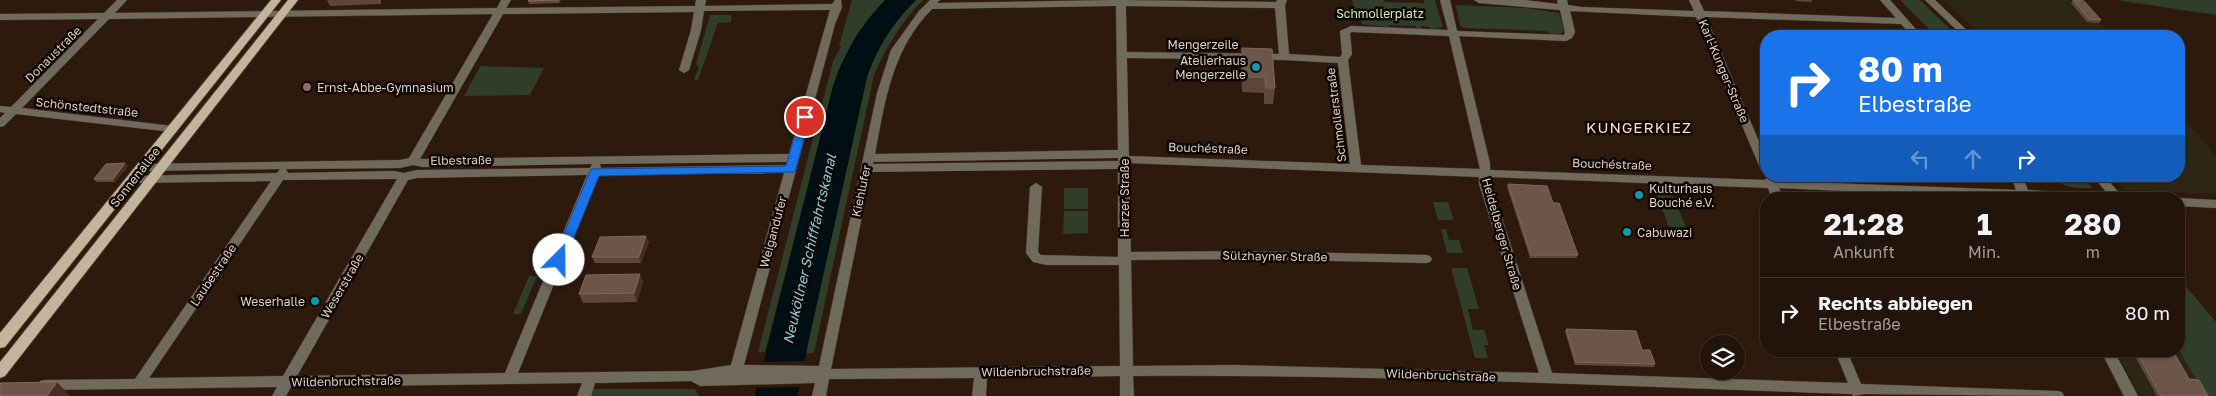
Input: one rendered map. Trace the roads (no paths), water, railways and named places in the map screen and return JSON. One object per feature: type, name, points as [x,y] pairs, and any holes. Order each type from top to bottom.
[{"type":"main road","name":"Sonnenallee","points":[[0,343],[276,0]]},
{"type":"main road","name":"Sonnenallee","points":[[0,372],[293,0]]},
{"type":"street","name":"Donaustraße","points":[[0,124],[122,0]]},
{"type":"street","points":[[413,162],[506,0]]},
{"type":"street","name":"Heidelberger Straße","points":[[1445,0],[1485,163],[1485,184],[1547,378]]},
{"type":"street","points":[[1479,0],[1700,14],[1904,21]]},
{"type":"street","name":"Karl-Kunger-Straße","points":[[1694,0],[1760,156]]},
{"type":"street","points":[[1885,0],[1912,30]]},
{"type":"street","points":[[1930,0],[1962,30]]},
{"type":"street","name":"Harzer Straße","points":[[1121,2],[1127,396]]},
{"type":"street","points":[[932,3],[1281,2],[1284,57],[1344,60],[1347,54],[1344,34],[1347,29],[1566,38],[1570,36],[1570,32],[1563,4]]},
{"type":"street","points":[[0,17],[499,11],[700,4],[838,3]]},
{"type":"street","name":"Weigandufer","points":[[736,371],[830,24],[838,3]]},
{"type":"street","name":"Kiehlufer","points":[[819,396],[882,92],[896,50],[932,3]]},
{"type":"street","points":[[684,70],[696,30],[700,4]]},
{"type":"street","name":"Mengerzeile","points":[[1122,56],[1284,57]]},
{"type":"street","name":"Schmollerstraße","points":[[1344,60],[1356,168]]},
{"type":"street","name":"Schönstedtstraße","points":[[0,109],[172,129]]},
{"type":"street","name":"Bouchéstraße","points":[[867,163],[1124,159],[1484,173],[1760,180]]},
{"type":"street","name":"Elbestraße","points":[[142,167],[397,164],[413,162],[423,164],[597,166],[792,164]]},
{"type":"street","name":"Laubestraße","points":[[138,384],[287,165]]},
{"type":"street","points":[[510,378],[597,166]]},
{"type":"street","name":"Elbestraße","points":[[132,179],[394,175],[404,177],[417,174],[597,166]]},
{"type":"street","name":"Weserstraße","points":[[279,396],[404,177]]},
{"type":"street","name":"Bouchéstraße","points":[[1803,182],[1962,192]]},
{"type":"street","points":[[2103,182],[2113,192]]},
{"type":"street","name":"Sülzhayner Straße","points":[[1036,187],[1032,253],[1036,259],[1047,261],[1244,255],[1426,259]]},
{"type":"street","points":[[2185,202],[2216,204]]},
{"type":"street","points":[[1843,357],[1858,393]]},
{"type":"street","points":[[2110,357],[2132,396]]},
{"type":"street","name":"Wildenbruchstraße","points":[[693,376],[700,381],[760,375],[804,375],[812,379],[824,374],[1235,370],[1547,378],[1858,393],[2057,396]]},
{"type":"street","name":"Wildenbruchstraße","points":[[32,386],[693,376],[711,371],[736,371],[760,375]]},
{"type":"street","points":[[979,396],[981,372]]},
{"type":"street","points":[[584,396],[591,377]]},
{"type":"water","name":"Neuköllner Schifffahrtskanal","points":[[885,0],[916,0],[900,17],[887,36],[867,77],[806,353],[801,387],[797,396],[755,396],[833,86],[842,62],[854,40],[868,19]]},
{"type":"place","name":"Atelierhaus Mengerzeile","points":[[1256,67]]},
{"type":"place","name":"Ernst-Abbe-Gymnasium","points":[[307,87]]},
{"type":"place","name":"Kulturhaus Bouché e.V.","points":[[1639,195]]},
{"type":"place","name":"Cabuwazi","points":[[1627,232]]},
{"type":"place","name":"Weserhalle","points":[[315,301]]},
{"type":"district","name":"KUNGERKIEZ","points":[[1639,127]]},
{"type":"park label","name":"Schmollerplatz","points":[[1380,13]]}]
